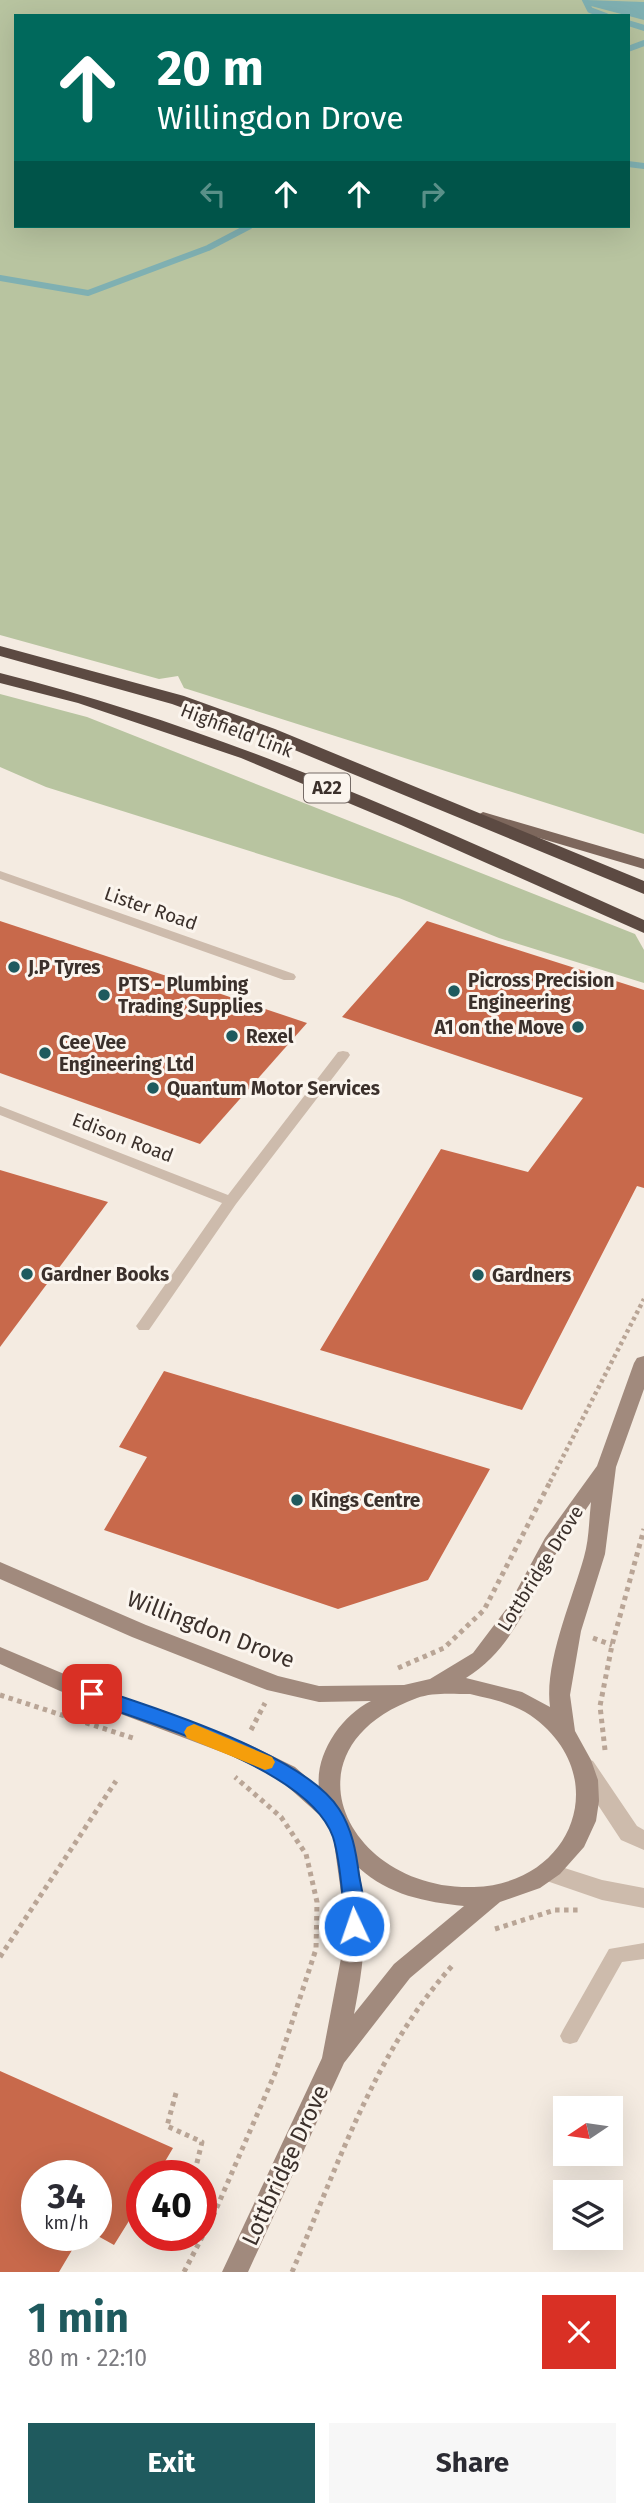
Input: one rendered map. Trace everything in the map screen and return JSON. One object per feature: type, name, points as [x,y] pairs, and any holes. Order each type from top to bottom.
[{"type":"highway","name":"Highfield Link","points":[[0,651],[178,700],[463,812],[644,888]]},
{"type":"highway","name":"Highfield Link","points":[[0,678],[146,718],[272,765],[644,927]]},
{"type":"main road","points":[[463,812],[644,864]]},
{"type":"street","name":"Lottbridge Drove","points":[[564,1731],[559,1695],[571,1631],[595,1554],[606,1467],[644,1363]]},
{"type":"street","name":"Lottbridge Drove","points":[[423,1689],[480,1659],[515,1613],[552,1543],[606,1467]]},
{"type":"street","name":"Willingdon Drove","points":[[0,1570],[139,1631],[275,1684],[319,1695],[423,1689]]},
{"type":"street","points":[[0,1655],[68,1685],[240,1750],[286,1773],[331,1812]]},
{"type":"street","points":[[596,1763],[585,1824],[571,1850],[549,1872],[523,1887],[492,1896],[449,1898],[406,1888],[369,1867],[343,1838],[331,1812],[328,1781],[335,1752],[353,1726],[380,1704],[423,1689],[470,1686],[505,1694],[537,1709],[564,1731],[596,1763],[629,1833],[644,1841]]},
{"type":"street","name":"Lottbridge Drove","points":[[334,2058],[354,1953],[353,1900],[343,1838]]},
{"type":"street","points":[[549,1872],[602,1890],[644,1898]]},
{"type":"street","name":"Lottbridge Drove","points":[[235,2272],[334,2058],[402,1971],[492,1896]]},
{"type":"lane","name":"Lister Road","points":[[0,875],[289,977]]},
{"type":"lane","points":[[144,1326],[231,1200],[343,1055]]},
{"type":"lane","name":"Edison Road","points":[[0,1110],[231,1200]]},
{"type":"lane","points":[[570,2036],[616,1955],[644,1951]]},
{"type":"path","points":[[390,1671],[444,1648],[484,1610],[644,1299]]},
{"type":"path","points":[[596,1763],[600,1706],[612,1645],[644,1530]]},
{"type":"path","points":[[217,2207],[276,2071],[316,1949],[317,1902],[306,1854],[281,1817],[225,1768],[240,1750],[275,1684]]},
{"type":"path","points":[[0,1695],[146,1743]]},
{"type":"path","points":[[0,1957],[117,1781]]},
{"type":"path","points":[[484,1932],[555,1910],[592,1909]]},
{"type":"path","points":[[292,2272],[378,2075],[431,1989],[457,1960]]},
{"type":"path","points":[[176,2094],[167,2126],[202,2142],[198,2160]]},
{"type":"path","points":[[184,2272],[195,2251]]},
{"type":"green space","points":[[0,0],[644,0],[644,834],[184,688],[178,676],[159,679],[0,635]]},
{"type":"green space","points":[[0,694],[87,717],[635,934],[644,950],[644,983],[499,938],[399,898],[46,787],[0,767]]},
{"type":"building","points":[[0,921],[307,1023],[200,1144],[0,1073]]},
{"type":"building","points":[[427,921],[644,990],[644,1188],[637,1186],[522,1410],[320,1350],[441,1149],[528,1172],[583,1098],[342,1017]]},
{"type":"building","name":"Gardner Books","points":[[0,1170],[108,1202],[0,1347]]},
{"type":"building","name":"Kings Centre","points":[[164,1371],[490,1469],[428,1580],[338,1609],[104,1530],[147,1457],[119,1447]]},
{"type":"building","points":[[0,2071],[173,2148],[166,2160],[126,2160],[126,2226],[114,2245],[112,2160],[21,2160],[21,2251],[71,2251],[59,2272],[0,2272]]},
{"type":"waterway","points":[[585,0],[590,10],[601,14]]},
{"type":"waterway","points":[[602,0],[644,11]]},
{"type":"waterway","points":[[630,24],[644,28]]},
{"type":"waterway","points":[[630,48],[644,43]]},
{"type":"waterway","points":[[630,164],[644,166]]},
{"type":"waterway","points":[[0,278],[88,293],[208,248],[246,228]]},
{"type":"slow traffic","points":[[194,1732],[265,1762]]},
{"type":"place","name":"J.P Tyres","points":[[14,967]]},
{"type":"place","name":"Picross Precision Engineering","points":[[454,991]]},
{"type":"place","name":"PTS - Plumbing Trading Supplies","points":[[104,995]]},
{"type":"place","name":"A1 on the Move","points":[[578,1027]]},
{"type":"place","name":"Rexel","points":[[232,1036]]},
{"type":"place","name":"Cee Vee Engineering Ltd","points":[[45,1053]]},
{"type":"place","name":"Quantum Motor Services","points":[[153,1088]]},
{"type":"place","name":"Gardner Books","points":[[27,1274]]},
{"type":"place","name":"Gardners","points":[[478,1275]]},
{"type":"place","name":"Kings Centre","points":[[297,1500]]},
{"type":"route","points":[[92,1694],[240,1750],[286,1773],[331,1812],[343,1838],[353,1900],[354,1926]]}]
